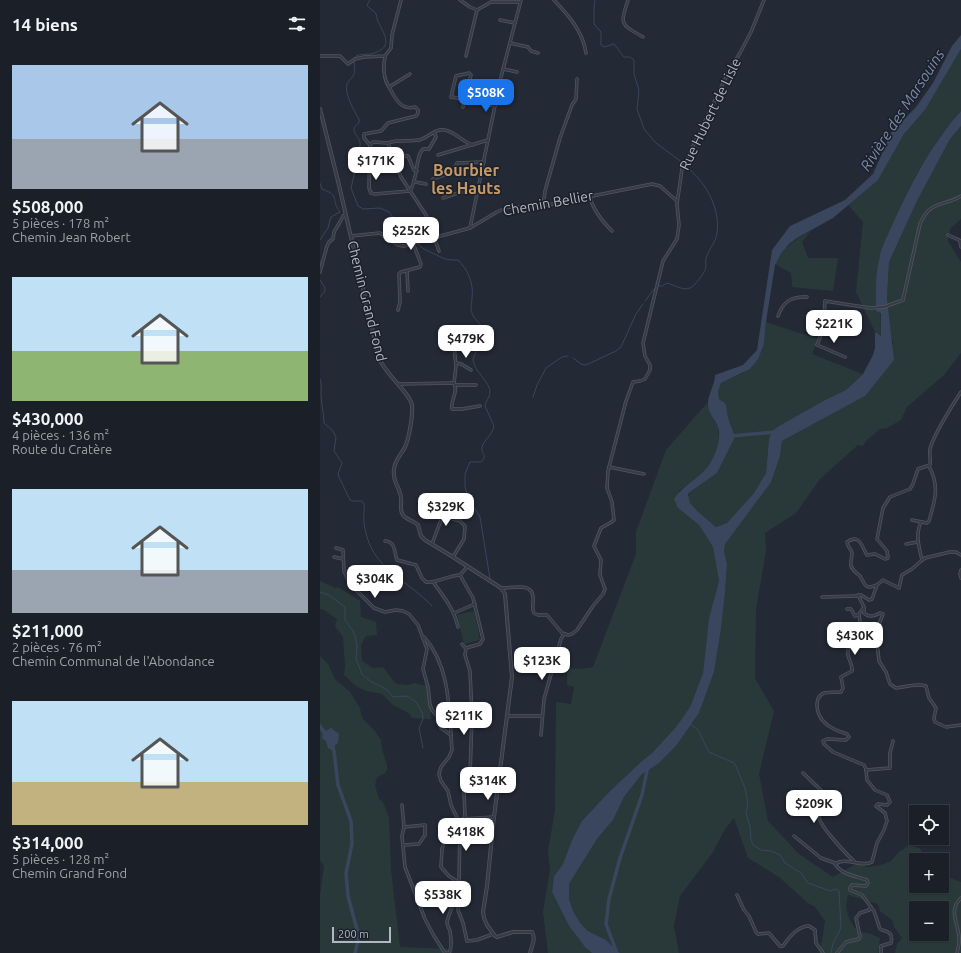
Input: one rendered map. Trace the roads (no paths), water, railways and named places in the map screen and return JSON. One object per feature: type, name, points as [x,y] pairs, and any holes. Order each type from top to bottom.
[{"type":"street","points":[[401,0],[392,35],[391,48],[385,56],[385,76],[395,96],[404,107],[409,109],[417,108],[418,113],[416,116],[388,123],[381,131],[364,134],[364,138],[370,145],[369,188],[373,194],[410,191]]},
{"type":"street","points":[[460,0],[477,10]]},
{"type":"street","points":[[554,0],[571,19],[581,34],[586,53]]},
{"type":"street","name":"Rue Hubert de Lisle","points":[[564,634],[570,635],[575,632],[604,591],[604,586],[600,575],[601,560],[594,546],[601,528],[614,520],[612,502],[607,488],[609,467],[632,385],[634,381],[640,382],[645,379],[650,370],[650,366],[645,356],[643,342],[663,261],[677,239],[679,225],[677,201],[682,169],[729,71],[748,38],[764,0]]},
{"type":"street","points":[[466,56],[477,10],[491,2],[521,1],[503,69],[470,228]]},
{"type":"street","points":[[628,1],[623,16],[623,22],[627,28],[643,37]]},
{"type":"street","points":[[500,20],[515,23]]},
{"type":"street","points":[[510,43],[528,47],[531,51],[538,53]]},
{"type":"street","points":[[320,56],[340,56],[348,64],[364,57],[385,56]]},
{"type":"street","points":[[503,69],[517,72]]},
{"type":"street","points":[[463,107],[465,100],[471,75],[470,73],[459,74],[456,76],[452,97],[465,100],[495,106]]},
{"type":"street","points":[[390,87],[410,74]]},
{"type":"street","points":[[543,206],[545,191],[560,138],[570,107],[576,99],[577,79]]},
{"type":"street","name":"Chemin Grand Fond","points":[[320,109],[379,358],[382,366],[409,397],[412,407],[406,444],[394,466],[394,482],[401,495],[402,513],[405,518],[418,525],[422,538],[453,556],[501,588]]},
{"type":"street","points":[[370,145],[373,142],[388,143],[394,141],[420,140],[440,130],[448,131],[473,145]]},
{"type":"street","points":[[410,191],[417,171],[419,154],[423,150],[430,149],[436,137],[434,132]]},
{"type":"street","points":[[438,155],[488,140]]},
{"type":"street","points":[[388,143],[401,177],[426,215],[439,252]]},
{"type":"street","points":[[393,158],[408,156],[414,170],[417,171]]},
{"type":"street","points":[[434,179],[452,172],[457,163],[484,162]]},
{"type":"street","points":[[370,170],[386,169],[396,166]]},
{"type":"street","points":[[414,182],[426,184]]},
{"type":"street","name":"Chemin Bellier","points":[[351,236],[380,232],[401,246],[413,244],[470,228],[508,207],[527,208],[543,206],[655,184],[660,186],[677,201]]},
{"type":"street","points":[[443,198],[478,188]]},
{"type":"street","points":[[590,196],[599,216],[612,231]]},
{"type":"street","points":[[845,357],[817,345],[822,334],[825,315],[824,301],[874,308],[884,307],[903,300],[923,216],[935,206],[961,196]]},
{"type":"street","points":[[320,272],[326,246],[328,242],[333,239],[334,232],[343,216],[346,215]]},
{"type":"street","points":[[948,235],[961,241],[961,247]]},
{"type":"street","points":[[398,310],[400,302],[400,272],[420,267],[421,264],[413,244]]},
{"type":"street","points":[[406,270],[408,291]]},
{"type":"street","points":[[778,316],[781,307],[787,302],[796,297],[807,297]]},
{"type":"street","points":[[468,327],[459,328],[457,330],[454,346],[456,364],[452,409],[480,406]]},
{"type":"street","points":[[456,364],[461,364],[471,370]]},
{"type":"street","points":[[397,385],[400,383],[476,385]]},
{"type":"street","points":[[912,520],[928,523],[936,497],[935,477],[929,466],[931,462],[931,444],[961,392]]},
{"type":"street","points":[[929,466],[919,468],[910,489],[894,495],[884,504],[877,537],[879,542],[887,551],[888,558],[885,559],[874,554],[866,555],[862,543],[859,541],[850,540],[847,542],[847,545],[852,552],[851,565],[866,586],[871,587],[883,580],[899,588],[902,574],[912,570],[922,560],[950,552],[956,552],[961,555]]},
{"type":"street","points":[[609,467],[644,474]]},
{"type":"street","points":[[432,544],[447,504]]},
{"type":"street","points":[[443,516],[460,521],[465,526],[464,539],[453,556]]},
{"type":"street","points":[[921,522],[917,532],[922,560]]},
{"type":"street","points":[[385,541],[390,541],[393,545],[397,560],[416,565],[423,580],[426,582],[433,582],[452,575],[460,575],[468,566]]},
{"type":"street","points":[[906,544],[918,542]]},
{"type":"street","points":[[336,548],[343,550],[344,571],[348,580],[374,608],[385,612],[396,610],[403,611],[409,614],[418,625],[427,648],[424,669],[430,705],[438,717],[441,728],[451,735]]},
{"type":"street","points":[[334,557],[343,559]]},
{"type":"street","points":[[961,570],[961,578]]},
{"type":"street","points":[[460,575],[475,604],[483,639],[480,644],[466,649]]},
{"type":"street","points":[[433,582],[450,604],[458,627]]},
{"type":"street","points":[[822,597],[861,595],[869,600],[872,599],[876,585]]},
{"type":"street","points":[[530,953],[534,939],[532,932],[513,932],[499,937],[495,936],[485,921],[483,912],[512,677],[505,594],[501,588],[522,586],[528,589],[532,594],[534,613],[548,615],[564,634],[561,639],[545,697],[541,735]]},
{"type":"street","points":[[858,596],[867,616],[880,613],[883,614],[876,635],[879,661],[890,684],[896,688],[904,686],[926,686],[929,698],[936,708],[934,718],[935,722],[948,727],[961,725]]},
{"type":"street","points":[[454,613],[475,604]]},
{"type":"street","points":[[794,836],[821,858],[835,863],[854,861],[869,864],[873,861],[877,843],[887,821],[885,813],[876,806],[878,804],[887,805],[890,802],[887,795],[874,790],[867,780],[864,766],[833,752],[824,744],[823,741],[827,739],[846,740],[849,737],[847,734],[837,731],[824,722],[819,715],[817,707],[820,695],[843,690],[841,677],[852,671],[852,666],[848,656],[849,645],[860,622],[859,614],[864,607]]},
{"type":"street","points":[[846,610],[851,609],[855,616],[859,614]]},
{"type":"street","points":[[860,633],[877,630]]},
{"type":"street","points":[[402,805],[404,827],[402,836],[405,867],[420,907],[434,936],[446,953],[449,953],[451,950],[450,930],[447,923],[459,884],[459,822],[451,805],[448,791],[441,782],[439,774],[441,767],[451,754],[452,750],[444,673],[434,649],[423,636]]},
{"type":"street","points":[[462,644],[466,649],[465,655],[470,671],[472,716],[470,776],[464,788],[465,818]]},
{"type":"street","points":[[506,716],[542,716]]},
{"type":"street","points":[[866,770],[890,768],[890,753],[893,741]]},
{"type":"street","points":[[803,773],[827,798],[820,816],[820,820],[847,855],[854,861]]},
{"type":"street","points":[[493,934],[477,940],[467,941],[458,910],[464,890],[463,887],[441,867],[441,854],[448,831],[459,822],[465,818],[494,817]]},
{"type":"street","points":[[403,845],[420,844],[425,835],[425,825],[404,827]]},
{"type":"street","points":[[835,863],[836,867],[846,873],[867,880],[868,883],[866,886],[852,886],[850,890],[862,895],[874,911],[880,929],[890,933],[892,939],[891,943],[882,946],[881,953]]},
{"type":"street","points":[[454,880],[458,891]]},
{"type":"street","points":[[737,895],[758,934],[769,933],[780,946],[783,946],[795,932],[803,927],[809,926],[814,928],[816,932],[817,945],[823,953]]},
{"type":"street","points":[[957,953],[959,935],[954,910],[955,905],[961,898]]},
{"type":"street","points":[[837,953],[846,942],[859,938],[860,936],[856,918],[858,914],[871,908]]},
{"type":"water","points":[[961,35],[961,49],[925,110],[904,134],[878,180],[833,218],[789,244],[781,254],[775,265],[764,344],[758,359],[750,369],[721,383],[718,392],[719,399],[726,405],[734,439],[717,473],[688,494],[690,503],[716,527],[727,523],[754,493],[766,473],[769,439],[772,431],[825,400],[846,390],[863,374],[875,348],[875,332],[881,336],[881,313],[876,311],[876,286],[878,266],[883,246],[907,193],[931,150],[950,123],[961,111],[961,126],[950,139],[917,201],[889,262],[887,299],[894,360],[865,396],[782,441],[780,456],[771,482],[725,544],[724,551],[727,564],[721,629],[714,672],[699,713],[676,746],[658,764],[642,774],[624,797],[613,820],[597,839],[569,884],[569,899],[573,911],[581,924],[588,931],[606,940],[620,953],[592,953],[585,947],[569,926],[552,892],[554,876],[563,864],[572,840],[582,821],[611,790],[652,753],[676,727],[690,707],[703,673],[709,618],[719,581],[713,547],[699,525],[678,508],[674,499],[705,470],[716,452],[719,432],[718,427],[709,411],[708,405],[715,375],[743,365],[757,350],[772,250],[790,226],[845,200],[873,174],[891,133],[916,107],[933,83],[952,46]]},
{"type":"water","points":[[331,728],[339,734],[338,743],[335,745],[335,749],[332,750],[328,748],[326,741],[322,738],[324,729],[326,731]]},
{"type":"waterway","points":[[355,57],[380,51],[386,44],[385,37],[376,14],[367,5],[370,0]]},
{"type":"waterway","points":[[595,0],[594,24],[601,32],[601,45],[604,47],[614,44],[624,57],[630,57],[634,60],[634,74],[639,90],[637,109],[644,129],[656,143],[683,163]]},
{"type":"waterway","points":[[354,61],[354,73],[347,83],[346,88],[350,102],[359,119],[359,123],[355,126],[354,132],[360,141],[360,144],[358,150],[352,155],[356,167],[351,188],[358,206],[363,209],[380,208],[389,212],[394,219],[390,229],[394,236],[400,239],[415,240]]},
{"type":"waterway","points":[[657,286],[662,286],[667,283],[684,289],[692,287],[704,272],[706,267],[706,258],[717,233],[718,223],[714,204],[710,195],[698,178],[684,165]]},
{"type":"waterway","points":[[320,183],[322,189],[328,191],[333,196],[340,212],[331,217],[328,228],[320,240]]},
{"type":"waterway","points":[[418,244],[442,258],[458,260],[462,264],[470,277],[472,287],[472,313],[482,328],[482,332],[477,341],[473,360],[476,368],[489,388],[490,394],[485,406],[494,426],[482,447],[484,456],[483,459],[481,462],[470,462],[465,474],[465,487],[468,497],[480,517],[490,579]]},
{"type":"waterway","points":[[320,280],[325,288],[325,291],[320,297]]},
{"type":"waterway","points":[[645,301],[655,288]]},
{"type":"waterway","points":[[573,358],[581,364],[586,365],[616,351],[621,347],[636,314],[643,304]]},
{"type":"waterway","points":[[533,397],[537,385],[546,368],[562,357],[568,356]]},
{"type":"waterway","points":[[320,379],[324,423],[333,431],[336,437],[334,451],[342,463],[338,474],[350,500],[362,501],[364,504],[364,526],[372,548],[386,567],[432,606]]},
{"type":"waterway","points":[[731,436],[776,432]]},
{"type":"waterway","points":[[320,592],[329,595],[345,607],[345,620],[355,636],[357,645],[356,659],[362,674],[370,681],[386,689],[393,697],[406,696],[416,702],[422,712],[423,719],[419,728],[423,748]]},
{"type":"waterway","points":[[690,724],[698,730],[709,752],[734,763],[736,766],[745,788],[748,805],[746,813],[753,845],[761,850],[771,851],[780,855],[785,863],[801,873],[808,883],[830,891],[836,889],[839,891],[841,928],[833,943],[831,953]]},
{"type":"waterway","points":[[320,726],[325,734]]},
{"type":"waterway","points":[[331,746],[334,751],[338,785],[351,821],[352,844],[346,873],[348,896],[359,937],[355,953]]},
{"type":"waterway","points":[[617,953],[606,924],[609,899],[620,858],[642,795],[648,766]]},
{"type":"district","name":"Bourbier les Hauts","points":[[466,179]]},
{"type":"water label","name":"Rivière des Marsouins","points":[[902,110]]}]
